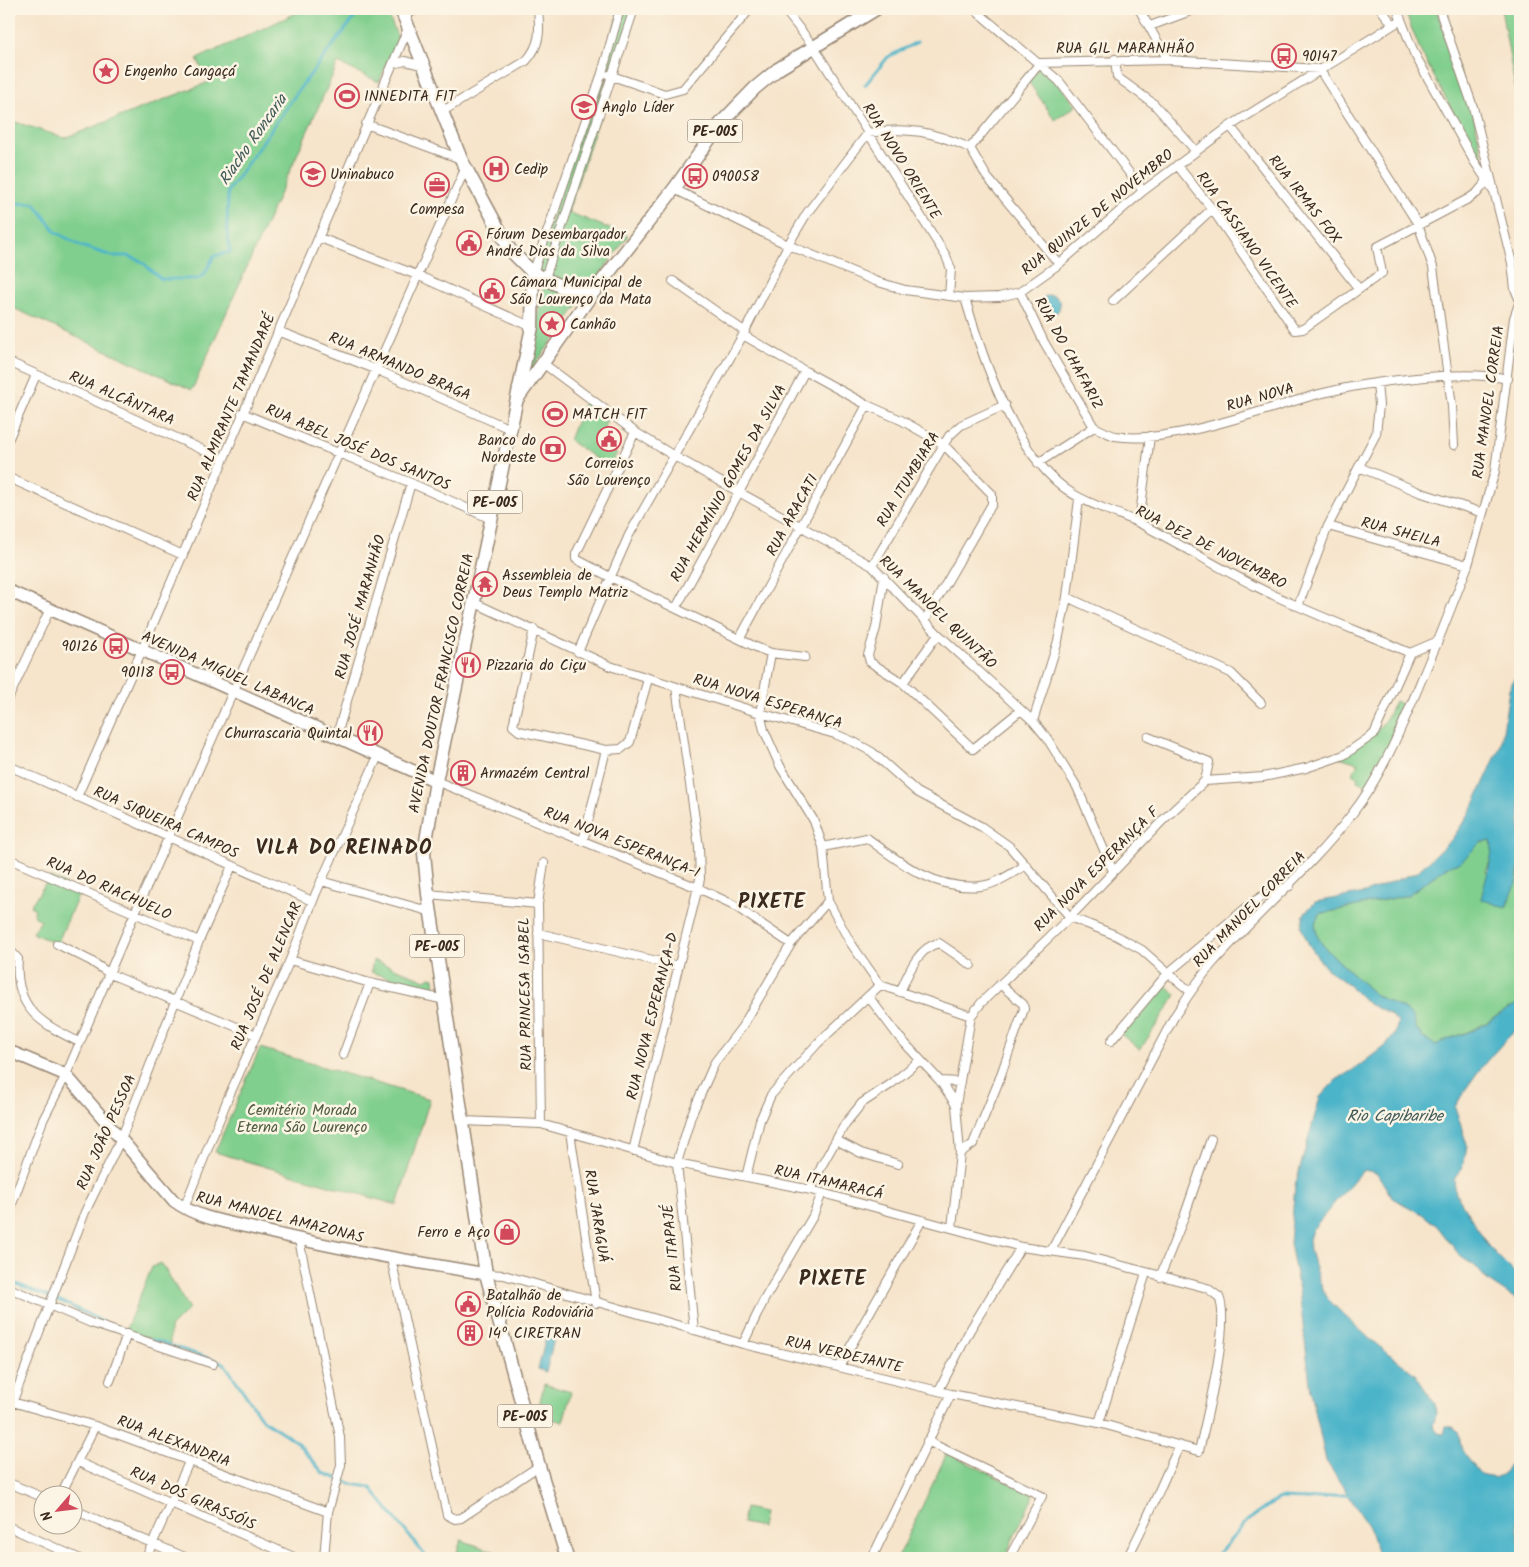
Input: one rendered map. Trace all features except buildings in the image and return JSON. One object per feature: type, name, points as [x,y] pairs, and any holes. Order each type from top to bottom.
[{"type":"main road","name":"AVENIDA DOUTOR FRANCISCO CORREIA","points":[[515,402],[544,364],[592,294],[674,189],[721,122],[755,88],[778,69],[876,9]]},
{"type":"main road","points":[[405,17],[463,164],[510,250],[533,273],[562,287],[592,294]]},
{"type":"main road","name":"AVENIDA DOUTOR FRANCISCO CORREIA","points":[[462,1121],[428,894],[424,847],[436,781],[532,327],[533,273]]},
{"type":"main road","name":"AVENIDA MIGUEL LABANCA","points":[[9,591],[436,781]]},
{"type":"main road","points":[[9,1051],[66,1075]]},
{"type":"main road","name":"RUA MANOEL AMAZONAS","points":[[66,1075],[174,1200],[193,1214],[300,1240],[486,1274]]},
{"type":"main road","name":"PE-005","points":[[462,1121],[486,1274],[538,1466],[567,1558]]},
{"type":"street","points":[[405,17],[417,9]]},
{"type":"street","points":[[443,111],[526,61],[534,52],[539,42],[538,9]]},
{"type":"street","points":[[533,273],[602,74],[620,9]]},
{"type":"street","points":[[545,278],[634,9]]},
{"type":"street","points":[[602,74],[665,94],[683,90],[750,9]]},
{"type":"street","name":"RUA NOVO ORIENTE","points":[[784,9],[813,46],[950,262],[949,296]]},
{"type":"street","points":[[974,9],[1003,35],[1040,63],[1080,107],[1143,191]]},
{"type":"street","points":[[1139,9],[1168,60]]},
{"type":"street","points":[[1150,26],[1196,9]]},
{"type":"street","points":[[1381,9],[1393,25]]},
{"type":"street","name":"RUA MANOEL CORREIA","points":[[1051,1251],[1174,1017],[1191,992],[1211,965],[1290,886],[1353,813],[1380,772],[1438,641],[1468,564],[1496,471],[1514,318],[1520,305],[1514,286],[1506,237],[1494,191],[1414,53],[1397,9]]},
{"type":"street","points":[[1439,9],[1473,107],[1494,191]]},
{"type":"street","name":"RUA ALMIRANTE TAMANDARÉ","points":[[77,797],[183,555],[242,413],[320,238],[366,124],[393,64],[405,17]]},
{"type":"street","name":"RUA QUINZE DE NOVEMBRO","points":[[674,189],[788,245],[875,281],[905,290],[949,296],[965,298],[999,297],[1020,292],[1059,264],[1143,191],[1195,150],[1319,69],[1401,20]]},
{"type":"street","points":[[1115,59],[1117,78],[1154,104],[1195,150]]},
{"type":"street","name":"RUA GIL MARANHÃO","points":[[970,148],[1040,63],[1115,59],[1168,60],[1319,69]]},
{"type":"street","points":[[393,64],[405,61],[424,66]]},
{"type":"street","points":[[1319,69],[1418,224],[1433,268],[1454,445]]},
{"type":"street","points":[[9,1212],[43,1120],[66,1075],[134,915],[339,453],[463,164],[366,124]]},
{"type":"street","name":"RUA IRMAS FOX","points":[[1230,126],[1359,289]]},
{"type":"street","points":[[578,652],[629,535],[743,333],[788,245],[807,213],[868,133],[894,128],[925,132],[970,148],[987,177],[1059,264]]},
{"type":"street","name":"RUA CASSIANO VICENTE","points":[[1177,165],[1212,209],[1295,330],[1302,329],[1359,289]]},
{"type":"street","points":[[1359,289],[1383,270],[1376,249],[1418,224],[1468,199],[1487,181]]},
{"type":"street","points":[[1113,302],[1212,209]]},
{"type":"street","points":[[320,238],[416,275],[532,327]]},
{"type":"street","points":[[674,281],[743,333],[804,371],[867,405],[901,420],[943,444],[988,489],[993,499],[992,504],[925,620]]},
{"type":"street","name":"RUA DO CHAFARIZ","points":[[1020,292],[1044,342],[1094,427]]},
{"type":"street","name":"RUA DEZ DE NOVEMBRO","points":[[965,298],[986,363],[1005,405],[1038,463],[1062,487],[1079,499],[1139,523],[1257,587],[1410,652]]},
{"type":"street","name":"RUA ARMANDO BRAGA","points":[[278,331],[375,370],[510,429]]},
{"type":"street","name":"RUA ALCÂNTARA","points":[[9,362],[223,460]]},
{"type":"street","name":"RUA MANOEL QUINTÃO","points":[[544,364],[635,432],[801,528],[872,566],[938,634],[1033,721],[1053,746],[1077,787],[1113,871]]},
{"type":"street","name":"RUA HERMÍNIO GOMES DA SILVA","points":[[676,608],[804,371]]},
{"type":"street","points":[[9,438],[36,375]]},
{"type":"street","name":"RUA NOVA","points":[[1094,427],[1112,435],[1128,437],[1150,436],[1220,423],[1320,394],[1377,384],[1446,376],[1490,376],[1508,379]]},
{"type":"street","points":[[1298,606],[1328,526],[1376,434],[1379,405],[1377,384]]},
{"type":"street","name":"RUA ARACATI","points":[[740,638],[867,405]]},
{"type":"street","name":"RUA ITUMBIARA","points":[[872,566],[943,444],[961,425],[1005,405]]},
{"type":"street","name":"RUA ABEL JOSÉ DOS SANTOS","points":[[242,413],[411,483],[491,519]]},
{"type":"street","points":[[1038,463],[1094,427]]},
{"type":"street","points":[[635,432],[576,554],[578,561],[771,653],[804,657]]},
{"type":"street","points":[[1139,523],[1150,436]]},
{"type":"street","points":[[1359,467],[1419,492],[1484,513]]},
{"type":"street","points":[[9,478],[183,555]]},
{"type":"street","name":"RUA JOSÉ MARANHÃO","points":[[336,738],[411,483]]},
{"type":"street","points":[[1033,721],[1058,641],[1067,597],[1079,499]]},
{"type":"street","name":"RUA SHEILA","points":[[1328,526],[1468,564]]},
{"type":"street","points":[[884,578],[880,607],[868,659],[873,665],[903,683],[973,749],[1021,710]]},
{"type":"street","points":[[1067,597],[1231,673],[1261,703]]},
{"type":"street","name":"RUA NOVA ESPERANÇA","points":[[475,603],[534,629],[578,652],[648,679],[760,714],[835,734],[854,742],[872,752],[917,792],[997,836],[1026,865],[1070,917],[1114,935],[1142,950],[1191,992]]},
{"type":"street","points":[[9,698],[50,609]]},
{"type":"street","points":[[534,629],[514,726],[519,731],[606,750],[621,749],[630,742],[648,679]]},
{"type":"street","points":[[903,683],[938,634]]},
{"type":"street","points":[[1148,737],[1209,762],[1205,781],[1263,777],[1306,768],[1344,754],[1374,734],[1410,652],[1438,641]]},
{"type":"street","points":[[771,653],[760,714],[770,746],[814,821],[823,847],[828,901],[850,942],[880,985],[970,1016],[956,1106],[960,1153],[952,1228]]},
{"type":"street","name":"RUA NOVA ESPERANÇA-D","points":[[633,1151],[698,888],[701,864],[676,687]]},
{"type":"street","points":[[583,840],[606,750]]},
{"type":"street","name":"RUA JOSÉ DE ALENCAR","points":[[184,1208],[228,1098],[290,960],[312,901],[378,756]]},
{"type":"street","name":"RUA SIQUEIRA CAMPOS","points":[[9,766],[312,901]]},
{"type":"street","name":"RUA NOVA ESPERANÇA-I","points":[[436,781],[698,888],[732,904],[791,944]]},
{"type":"street","name":"RUA NOVA ESPERANÇA F","points":[[970,1016],[1000,984],[1070,917],[1164,819],[1205,781]]},
{"type":"street","points":[[823,847],[867,838],[899,863],[919,874],[954,884],[981,886],[1000,880],[1026,865]]},
{"type":"street","name":"RUA DO RIACHUELO","points":[[9,859],[199,942]]},
{"type":"street","name":"RUA PRINCESA ISABEL","points":[[541,1124],[538,904],[544,863]]},
{"type":"street","name":"RUA JOÃO PESSOA","points":[[9,1411],[10,1401],[50,1305],[85,1212],[121,1139],[174,1002],[232,866]]},
{"type":"street","points":[[321,881],[432,912]]},
{"type":"street","points":[[1110,1042],[1168,973],[1252,902],[1264,895],[1290,886]]},
{"type":"street","points":[[428,894],[538,904]]},
{"type":"street","points":[[677,1162],[691,1116],[705,1080],[715,1062],[742,1027],[791,944],[828,901]]},
{"type":"street","points":[[538,933],[678,966]]},
{"type":"street","points":[[900,992],[912,964],[931,945],[939,943],[971,965]]},
{"type":"street","points":[[57,944],[91,960],[110,974],[256,1035]]},
{"type":"street","points":[[9,950],[18,959],[18,987],[30,1010],[42,1022],[79,1042]]},
{"type":"street","points":[[290,960],[370,983],[445,1000]]},
{"type":"street","points":[[343,1055],[370,983]]},
{"type":"street","points":[[960,1153],[973,1144],[998,1083],[1023,1012],[1024,1006],[1000,984]]},
{"type":"street","points":[[746,1177],[760,1120],[771,1095],[818,1043],[880,985]]},
{"type":"street","points":[[868,996],[920,1060],[940,1081],[956,1106]]},
{"type":"street","points":[[811,1190],[836,1140],[862,1103],[891,1084],[920,1060]]},
{"type":"street","points":[[940,1081],[960,1082]]},
{"type":"street","name":"RUA ITAMARACÁ","points":[[462,1121],[541,1124],[677,1162],[811,1190],[1021,1247],[1085,1256],[1215,1292],[1222,1307],[1217,1366],[1199,1451]]},
{"type":"street","name":"RUA JARAGUÁ","points":[[570,1132],[596,1303]]},
{"type":"street","points":[[1160,1277],[1183,1220],[1211,1139]]},
{"type":"street","points":[[836,1140],[860,1153],[898,1164]]},
{"type":"street","name":"RUA ITAPAJÉ","points":[[677,1162],[694,1330]]},
{"type":"street","points":[[744,1344],[764,1300],[813,1216],[822,1193]]},
{"type":"street","points":[[839,1367],[922,1220]]},
{"type":"street","points":[[300,1240],[340,1437],[339,1474],[328,1512],[324,1558]]},
{"type":"street","points":[[939,1390],[970,1330],[1021,1247]]},
{"type":"street","points":[[391,1258],[447,1515],[455,1519],[461,1518],[538,1466]]},
{"type":"street","points":[[1099,1423],[1146,1273]]},
{"type":"street","name":"RUA VERDEJANTE","points":[[486,1274],[504,1275],[744,1344],[950,1394],[1099,1423],[1179,1447],[1199,1451]]},
{"type":"street","points":[[9,1288],[91,1323],[213,1364]]},
{"type":"street","points":[[110,1381],[126,1334]]},
{"type":"street","points":[[872,1558],[950,1394]]},
{"type":"street","name":"RUA ALEXANDRIA","points":[[10,1401],[94,1426],[328,1512]]},
{"type":"street","points":[[67,1484],[94,1426]]},
{"type":"street","points":[[927,1441],[1042,1496],[1009,1558]]},
{"type":"street","points":[[1127,1558],[1147,1521],[1159,1489],[1179,1447]]},
{"type":"street","name":"RUA DOS GIRASSÓIS","points":[[78,1462],[296,1558]]},
{"type":"street","points":[[146,1558],[189,1462]]},
{"type":"street","points":[[9,1483],[32,1493]]},
{"type":"street","points":[[82,1513],[187,1558]]},
{"type":"street","points":[[9,1528],[78,1558]]},
{"type":"green space","points":[[305,9],[386,9],[398,38],[379,82],[338,63],[192,390],[9,306],[9,120],[65,138],[209,82],[197,59]]},
{"type":"green space","points":[[620,9],[634,9],[568,212],[628,236],[529,373],[526,373],[545,279],[533,273]]},
{"type":"green space","points":[[1404,9],[1436,9],[1471,103],[1485,169],[1421,52]]},
{"type":"green space","points":[[1501,9],[1520,9],[1520,114]]},
{"type":"green space","points":[[1043,63],[1076,106],[1055,120],[1028,81]]},
{"type":"green space","points":[[584,402],[608,419],[604,426],[606,428],[597,441],[614,453],[617,453],[609,468],[569,440]]},
{"type":"green space","points":[[1395,701],[1407,707],[1369,787],[1357,781],[1358,777],[1353,774],[1358,763],[1336,756],[1372,735],[1384,722]]},
{"type":"green space","points":[[1491,841],[1494,851],[1486,872],[1515,887],[1520,864],[1520,1003],[1482,1025],[1436,1045],[1423,1038],[1416,1028],[1413,1017],[1402,1008],[1375,995],[1325,948],[1317,936],[1315,923],[1319,914],[1408,895],[1445,868],[1461,862],[1481,842]]},
{"type":"green space","points":[[50,877],[80,892],[57,944],[32,933],[41,921],[33,915],[35,909],[30,906]]},
{"type":"green space","points":[[373,960],[426,980],[430,977],[434,978],[435,987],[427,990],[371,972]]},
{"type":"green space","points":[[1162,982],[1176,995],[1140,1050],[1121,1034]]},
{"type":"green space","name":"Cemitério Morada Eterna São Lourenço","points":[[260,1048],[430,1099],[397,1205],[215,1152]]},
{"type":"green space","points":[[161,1263],[189,1309],[170,1328],[170,1345],[125,1331],[152,1267]]},
{"type":"green space","points":[[544,1384],[571,1392],[563,1422],[537,1415]]},
{"type":"green space","points":[[947,1453],[1034,1495],[1004,1558],[898,1558]]},
{"type":"green space","points":[[745,1508],[764,1512],[761,1527],[742,1523]]},
{"type":"green space","points":[[461,1540],[504,1555],[503,1558],[455,1558]]},
{"type":"water","points":[[1050,295],[1057,298],[1060,305],[1057,312],[1050,315],[1043,312],[1040,305],[1043,298]]},
{"type":"water","name":"Rio Capibaribe","points":[[1520,666],[1520,864],[1515,887],[1506,908],[1481,899],[1492,853],[1491,841],[1481,842],[1461,862],[1445,868],[1408,895],[1319,914],[1315,923],[1317,936],[1325,948],[1375,995],[1402,1008],[1413,1017],[1416,1028],[1423,1038],[1436,1045],[1476,1029],[1520,1003],[1520,1026],[1485,1064],[1469,1084],[1455,1107],[1467,1145],[1464,1163],[1454,1180],[1456,1194],[1489,1247],[1520,1278],[1520,1302],[1487,1280],[1475,1266],[1461,1257],[1437,1226],[1422,1214],[1392,1198],[1377,1173],[1364,1170],[1358,1175],[1312,1230],[1308,1243],[1317,1275],[1326,1297],[1371,1340],[1415,1374],[1435,1404],[1436,1415],[1433,1426],[1438,1433],[1444,1434],[1446,1427],[1453,1427],[1458,1431],[1462,1451],[1481,1475],[1494,1478],[1503,1474],[1520,1445],[1520,1495],[1517,1515],[1520,1558],[1379,1558],[1369,1527],[1326,1461],[1311,1392],[1299,1290],[1290,1243],[1295,1186],[1320,1097],[1336,1080],[1356,1068],[1386,1045],[1395,1033],[1398,1022],[1389,1014],[1367,1003],[1352,988],[1325,967],[1309,945],[1301,927],[1304,914],[1315,902],[1365,893],[1417,872],[1452,839],[1471,811],[1501,745],[1509,690]]},
{"type":"water","points":[[546,1337],[554,1339],[546,1372],[538,1369]]},
{"type":"waterway","name":"Riacho Roncaria","points":[[9,204],[34,203],[56,232],[81,246],[112,256],[128,256],[141,261],[161,279],[197,279],[204,275],[214,256],[230,252],[227,228],[228,191],[303,84],[361,9]]},
{"type":"waterway","points":[[865,85],[888,57],[917,42]]},
{"type":"waterway","points":[[9,1281],[67,1304],[113,1327]]},
{"type":"waterway","points":[[152,1340],[224,1363],[262,1419],[297,1442],[323,1473],[352,1484],[370,1487],[427,1558]]},
{"type":"waterway","points":[[1215,1558],[1247,1521],[1279,1498],[1308,1499],[1350,1494]]},
{"type":"place","name":"90147","points":[[1284,56]]},
{"type":"place","name":"Engenho Cangaçá","points":[[106,71]]},
{"type":"place","name":"INNEDITA FIT","points":[[347,96]]},
{"type":"place","name":"Anglo Líder","points":[[584,107]]},
{"type":"place","name":"Cedip","points":[[496,169]]},
{"type":"place","name":"Uninabuco","points":[[313,174]]},
{"type":"place","name":"090058","points":[[695,176]]},
{"type":"place","name":"Compesa","points":[[437,185]]},
{"type":"place","name":"Fórum Desembargador André Dias da Silva","points":[[469,243]]},
{"type":"place","name":"Câmara Municipal de São Lourenço da Mata","points":[[492,291]]},
{"type":"place","name":"Canhão","points":[[552,324]]},
{"type":"place","name":"MATCH FIT","points":[[555,414]]},
{"type":"place","name":"Correios São Lourenço","points":[[609,439]]},
{"type":"place","name":"Banco do Nordeste","points":[[553,449]]},
{"type":"place","name":"Assembleia de Deus Templo Matriz","points":[[485,584]]},
{"type":"place","name":"90126","points":[[116,646]]},
{"type":"place","name":"Pizzaria do Ciçu","points":[[468,665]]},
{"type":"place","name":"90118","points":[[172,672]]},
{"type":"place","name":"Churrascaria Quintal","points":[[370,733]]},
{"type":"place","name":"Armazém Central","points":[[463,773]]},
{"type":"place","name":"Ferro e Aço","points":[[507,1232]]},
{"type":"place","name":"Batalhão de Polícia Rodoviária","points":[[468,1304]]},
{"type":"place","name":"14º CIRETRAN","points":[[470,1333]]},
{"type":"district","name":"VILA DO REINADO","points":[[344,847]]},
{"type":"district","name":"PIXETE","points":[[772,901]]},
{"type":"district","name":"PIXETE","points":[[833,1278]]}]
